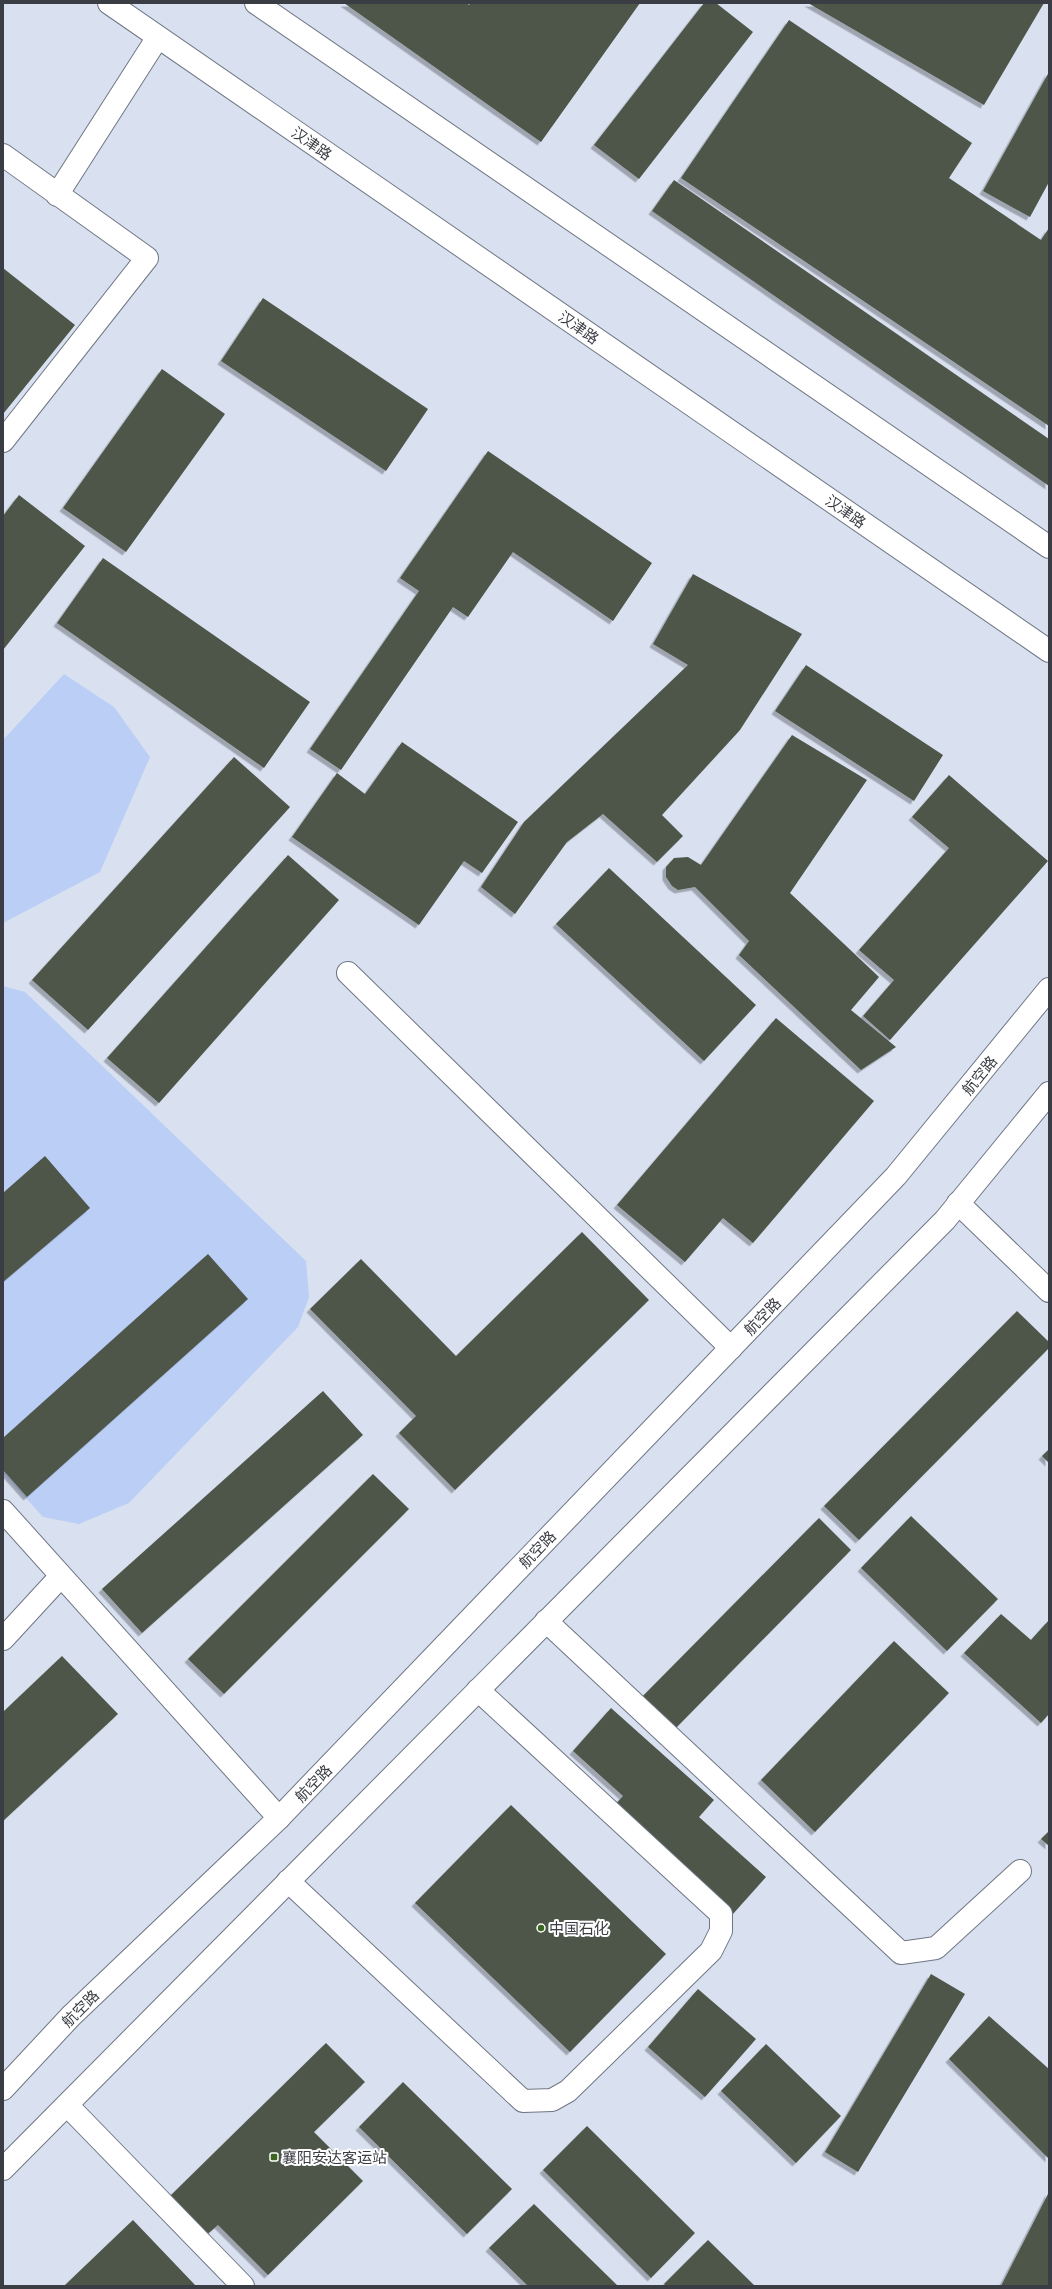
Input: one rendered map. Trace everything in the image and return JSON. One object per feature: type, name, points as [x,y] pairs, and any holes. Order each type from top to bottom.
[{"type":"main road","name":"汉津路","points":[[109,3],[1049,651]]},
{"type":"main road","points":[[256,3],[1049,547]]},
{"type":"main road","points":[[57,195],[158,37]]},
{"type":"main road","points":[[3,155],[57,195],[148,258],[3,441]]},
{"type":"main road","points":[[348,973],[731,1348]]},
{"type":"main road","name":"航空路","points":[[3,2089],[71,2016],[279,1818],[896,1176],[1049,989]]},
{"type":"main road","points":[[3,2169],[939,1226],[1049,1093]]},
{"type":"main road","points":[[958,1203],[1049,1291]]},
{"type":"main road","points":[[3,1511],[279,1818]]},
{"type":"main road","points":[[3,1639],[61,1576]]},
{"type":"main road","points":[[546,1621],[902,1952],[936,1948],[1020,1871]]},
{"type":"main road","points":[[288,1881],[523,2101],[552,2100],[568,2091],[711,1951],[721,1931],[721,1914],[478,1690]]},
{"type":"main road","points":[[67,2105],[243,2286]]},
{"type":"shaded area","points":[[64,674],[114,707],[150,757],[100,872],[3,923],[3,740]]},
{"type":"shaded area","points":[[3,986],[25,992],[306,1261],[309,1297],[298,1327],[129,1503],[79,1524],[43,1517],[3,1473]]},
{"type":"building","points":[[344,3],[467,3],[469,5],[470,3],[640,3],[541,142]]},
{"type":"building","points":[[704,3],[716,3],[753,32],[639,179],[594,145]]},
{"type":"building","points":[[808,3],[1044,3],[984,105]]},
{"type":"building","points":[[789,20],[972,143],[949,178],[1041,240],[1049,228],[1049,426],[681,178]]},
{"type":"building","points":[[1049,72],[1049,182],[1030,217],[983,191]]},
{"type":"building","points":[[674,180],[1049,439],[1049,486],[652,211]]},
{"type":"building","points":[[3,268],[75,325],[3,414]]},
{"type":"building","points":[[263,298],[428,409],[386,471],[221,361]]},
{"type":"building","points":[[162,369],[225,414],[126,552],[63,508]]},
{"type":"building","points":[[488,451],[652,563],[613,621],[513,552],[468,617],[453,607],[341,770],[310,749],[419,591],[400,578]]},
{"type":"building","points":[[19,495],[85,546],[3,650],[3,516]]},
{"type":"building","points":[[103,558],[310,702],[264,768],[57,623]]},
{"type":"building","points":[[693,574],[802,634],[740,730],[662,815],[683,836],[657,862],[603,814],[567,842],[515,914],[481,887],[524,822],[688,665],[653,644]]},
{"type":"building","points":[[806,665],[943,755],[914,801],[775,711]]},
{"type":"building","points":[[792,735],[867,780],[790,893],[879,977],[851,1010],[896,1047],[861,1070],[739,955],[749,941],[695,887],[678,890],[672,886],[666,877],[666,867],[674,858],[688,857],[701,865]]},
{"type":"building","points":[[402,742],[518,822],[482,873],[464,861],[419,925],[292,837],[337,773],[365,794]]},
{"type":"building","points":[[234,757],[290,807],[88,1030],[32,980]]},
{"type":"building","points":[[949,775],[1048,861],[890,1040],[863,1016],[894,980],[859,950],[949,848],[912,817]]},
{"type":"building","points":[[288,855],[339,900],[159,1103],[107,1058]]},
{"type":"building","points":[[609,868],[756,1005],[704,1061],[556,924]]},
{"type":"building","points":[[776,1018],[874,1101],[753,1243],[723,1218],[685,1262],[617,1205]]},
{"type":"building","points":[[45,1156],[90,1208],[3,1282],[3,1193]]},
{"type":"building","points":[[582,1232],[649,1300],[455,1490],[399,1433],[416,1416],[310,1309],[361,1259],[456,1356]]},
{"type":"building","points":[[208,1254],[248,1299],[27,1497],[3,1470],[3,1438]]},
{"type":"building","points":[[1017,1311],[1049,1342],[1049,1348],[859,1540],[824,1506]]},
{"type":"building","points":[[323,1391],[363,1435],[142,1633],[102,1589]]},
{"type":"building","points":[[1049,1449],[1049,1463],[1042,1456]]},
{"type":"building","points":[[373,1474],[409,1509],[224,1694],[188,1659]]},
{"type":"building","points":[[911,1516],[998,1599],[947,1651],[861,1568]]},
{"type":"building","points":[[819,1518],[851,1550],[671,1733],[638,1701]]},
{"type":"building","points":[[1001,1614],[1031,1640],[1049,1620],[1049,1714],[1041,1723],[964,1653]]},
{"type":"building","points":[[894,1641],[949,1693],[815,1832],[761,1780]]},
{"type":"building","points":[[62,1656],[118,1714],[3,1821],[3,1712]]},
{"type":"building","points":[[611,1708],[714,1800],[699,1817],[766,1877],[732,1915],[612,1808],[623,1796],[573,1751]]},
{"type":"building","name":"中国石化","points":[[511,1805],[666,1954],[570,2052],[415,1903]]},
{"type":"building","points":[[1049,1831],[1049,1846],[1041,1839]]},
{"type":"building","points":[[931,1974],[965,1994],[858,2172],[825,2152]]},
{"type":"building","points":[[698,1989],[756,2039],[705,2097],[648,2047]]},
{"type":"building","points":[[989,2016],[1049,2069],[1049,2159],[949,2059]]},
{"type":"building","name":"襄阳安达客运站","points":[[326,2043],[365,2082],[314,2132],[363,2181],[268,2275],[218,2225],[204,2237],[167,2199]]},
{"type":"building","points":[[766,2044],[841,2116],[796,2163],[721,2091]]},
{"type":"building","points":[[403,2082],[512,2189],[467,2234],[359,2127]]},
{"type":"building","points":[[587,2126],[695,2233],[651,2278],[543,2170]]},
{"type":"building","points":[[1049,2192],[1049,2286],[1001,2286]]},
{"type":"building","points":[[534,2204],[618,2286],[528,2286],[489,2248]]},
{"type":"building","points":[[133,2220],[196,2286],[64,2286]]},
{"type":"building","points":[[708,2240],[755,2286],[666,2286],[664,2284]]},
{"type":"place","name":"中国石化","points":[[541,1928]]},
{"type":"place","name":"襄阳安达客运站","points":[[274,2157]]}]
